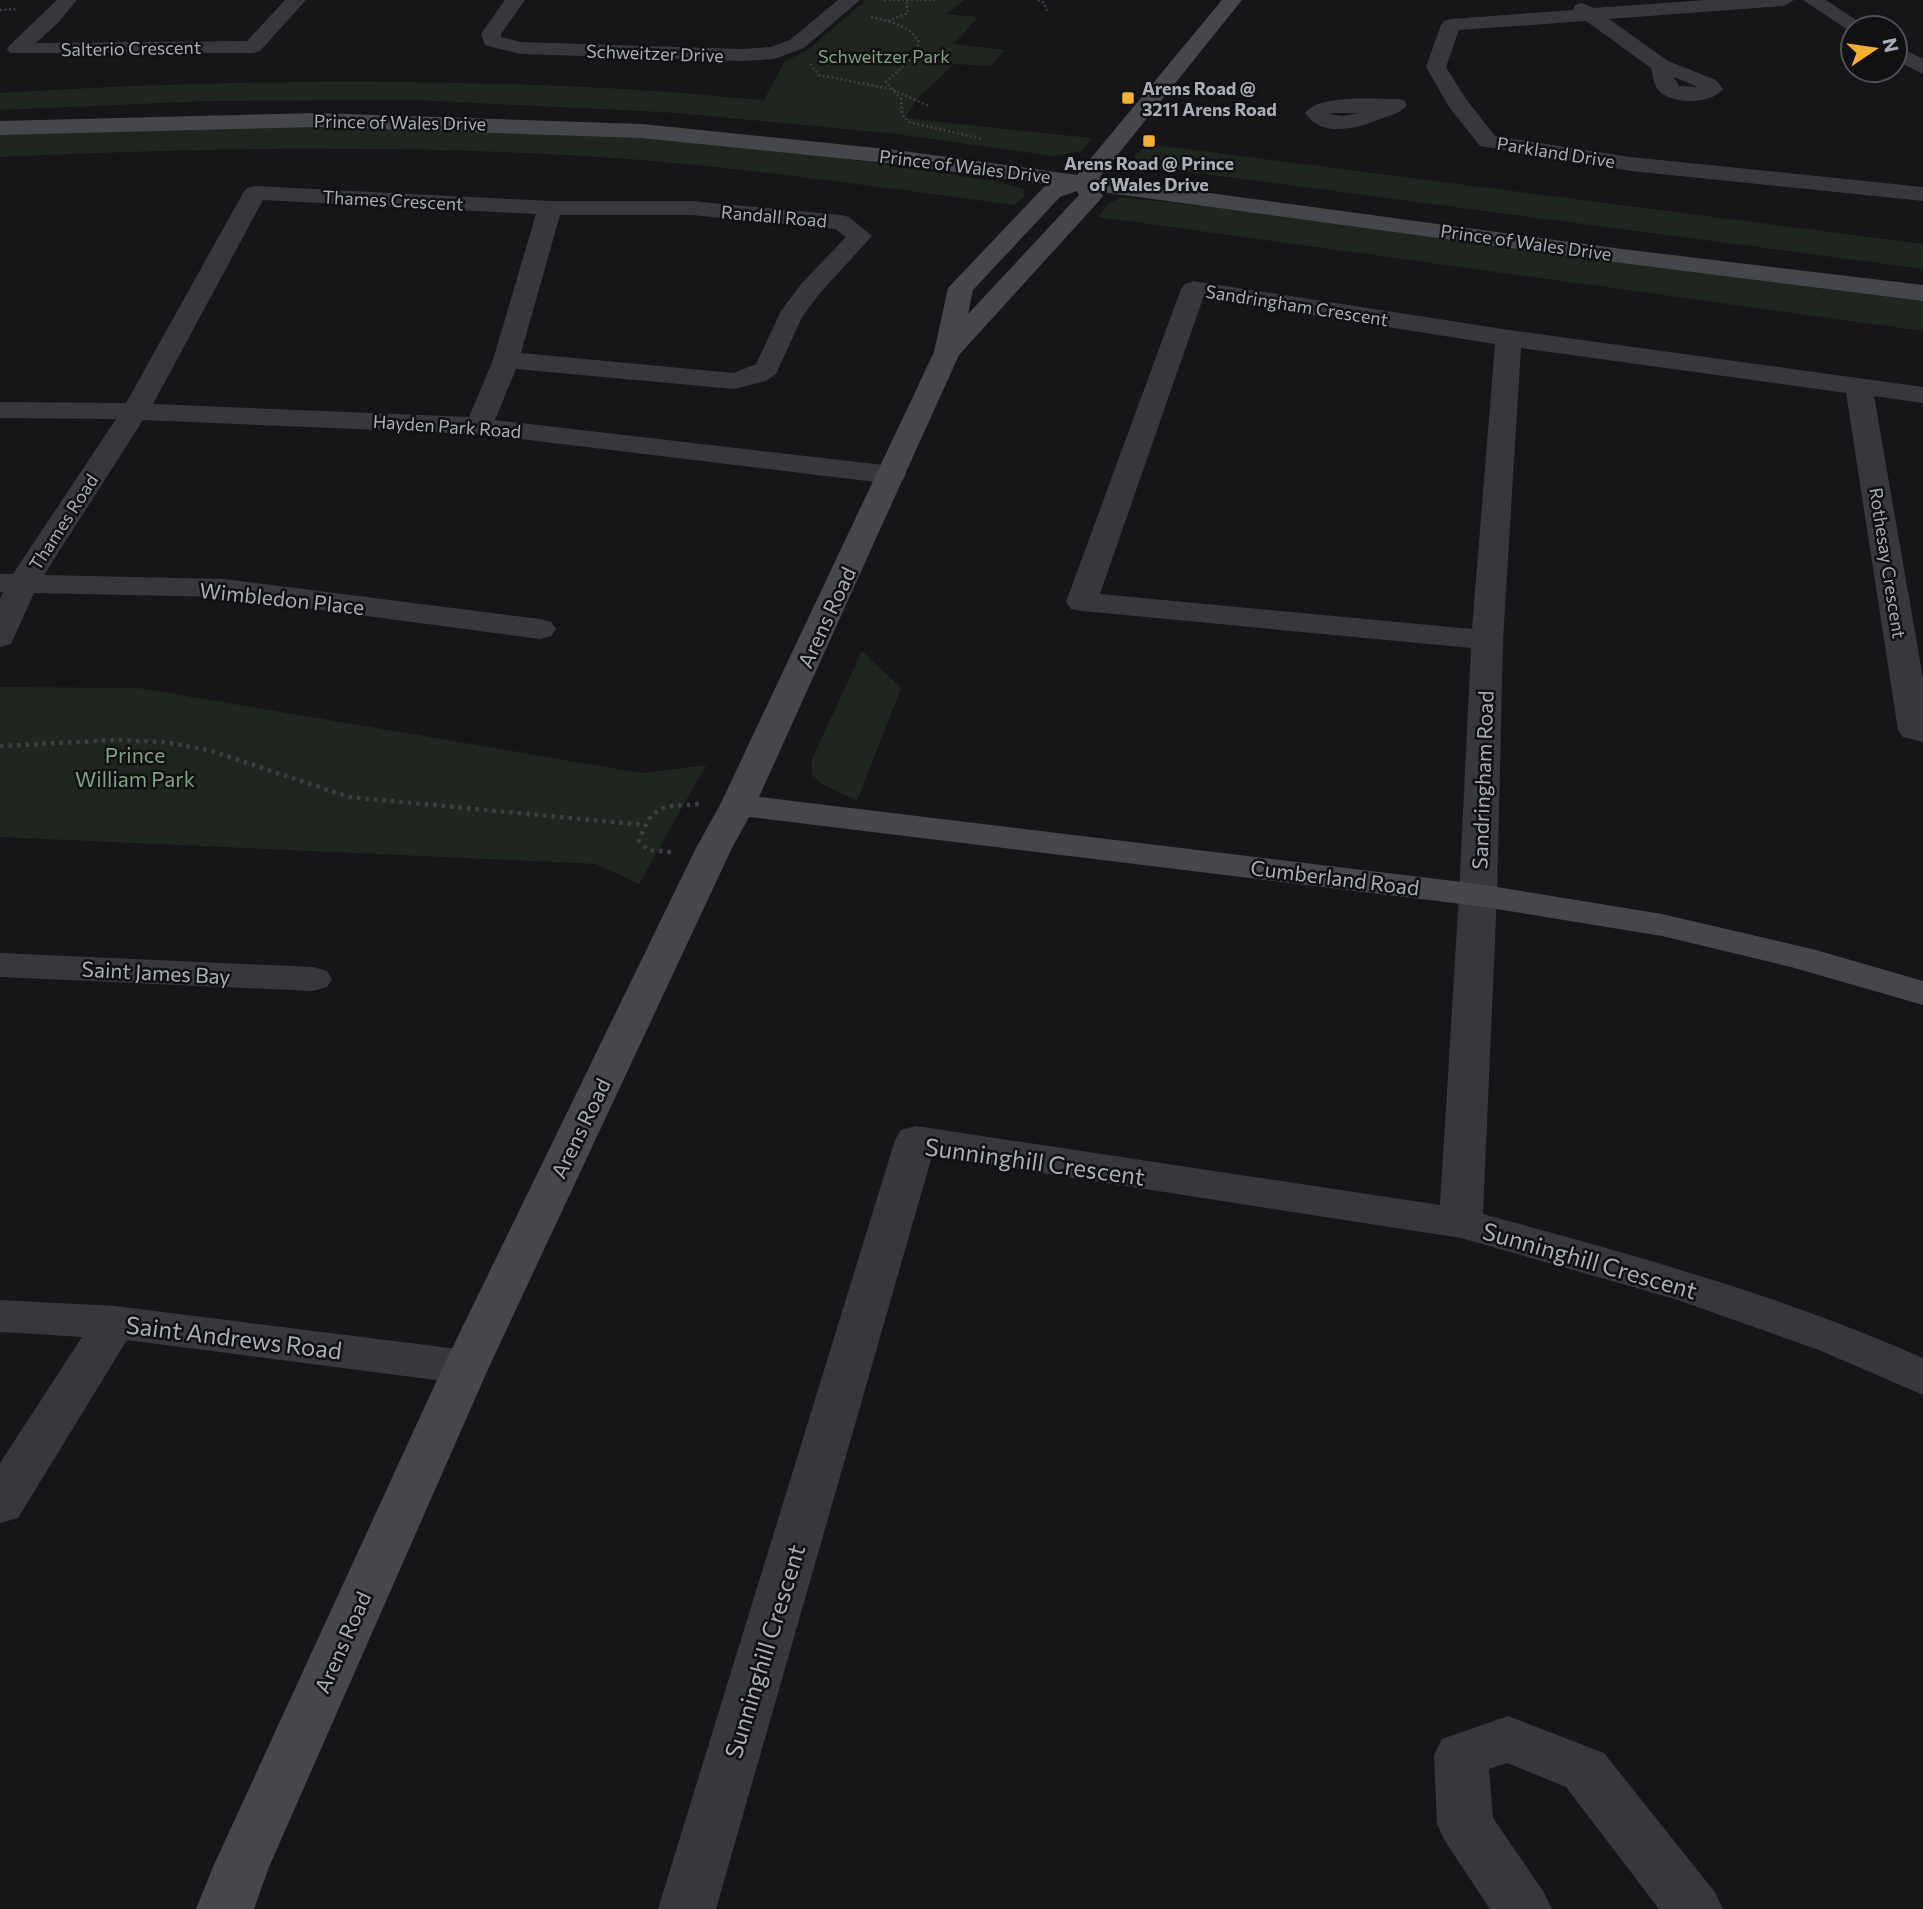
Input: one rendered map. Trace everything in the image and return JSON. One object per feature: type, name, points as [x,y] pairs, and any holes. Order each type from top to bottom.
[{"type":"main road","name":"Arens Road","points":[[225,1909],[241,1867],[466,1367],[714,848],[740,801],[892,475],[947,352],[961,288],[1052,192],[1090,174],[1232,0]]},
{"type":"main road","name":"Prince of Wales Drive","points":[[0,117],[167,107],[309,104],[549,109],[782,127],[1622,256],[1923,293]]},
{"type":"main road","name":"Prince of Wales Drive","points":[[0,128],[317,120],[560,127],[740,140],[1310,197],[1923,274]]},
{"type":"main road","name":"Arens Road","points":[[947,352],[1091,196],[1090,174]]},
{"type":"main road","name":"Cumberland Road","points":[[740,801],[1478,895],[1662,925],[1802,958],[1923,993]]},
{"type":"street","name":"Salterio Crescent","points":[[67,0],[51,19],[17,49],[253,47],[296,0]]},
{"type":"street","name":"Schweitzer Drive","points":[[515,0],[491,34],[492,41],[521,48],[742,55],[786,50]]},
{"type":"street","points":[[786,50],[850,0]]},
{"type":"street","points":[[1571,0],[1661,65]]},
{"type":"street","name":"Parkland Drive","points":[[1784,0],[1451,25],[1436,66],[1457,102],[1488,141],[1631,164],[1923,194]]},
{"type":"street","points":[[1813,0],[1839,16]]},
{"type":"street","points":[[1396,105],[1457,102]]},
{"type":"street","name":"Thames Crescent","points":[[135,411],[255,193],[550,208]]},
{"type":"street","points":[[479,426],[506,360],[550,208]]},
{"type":"street","name":"Randall Road","points":[[506,360],[734,381],[757,375],[767,368],[790,316],[811,288],[860,236],[841,222],[692,208],[550,208]]},
{"type":"street","name":"Sandringham Crescent","points":[[1487,640],[1082,602],[1194,289],[1509,338],[1923,395]]},
{"type":"street","name":"Sandringham Road","points":[[1461,1223],[1478,895],[1487,640],[1509,338]]},
{"type":"street","name":"Rothesay Crescent","points":[[1859,388],[1916,730],[1923,732]]},
{"type":"street","name":"Hayden Park Road","points":[[0,410],[135,411],[479,426],[892,475]]},
{"type":"street","name":"Thames Road","points":[[0,637],[11,584],[135,411]]},
{"type":"street","name":"Wimbledon Place","points":[[11,584],[223,588],[540,629]]},
{"type":"street","name":"Saint James Bay","points":[[0,965],[313,979]]},
{"type":"street","name":"Sunninghill Crescent","points":[[687,1909],[916,1140],[1461,1223],[1689,1287],[1835,1338],[1923,1378]]},
{"type":"street","name":"Saint Andrews Road","points":[[0,1317],[115,1322],[466,1367]]},
{"type":"street","points":[[0,1504],[115,1322]]},
{"type":"street","points":[[1523,1909],[1465,1824],[1461,1755],[1508,1739],[1585,1770],[1694,1909]]},
{"type":"path","points":[[884,0],[938,0]]},
{"type":"path","points":[[1038,0],[1044,4],[1047,11]]},
{"type":"path","points":[[906,2],[908,13],[888,21],[910,31],[919,47],[886,82],[901,99],[902,115],[909,122],[990,141]]},
{"type":"path","points":[[786,50],[809,56],[812,69],[820,75],[893,90],[920,99],[929,106]]},
{"type":"path","points":[[0,746],[165,742],[214,751],[317,790],[349,797],[644,825]]},
{"type":"path","points":[[714,848],[666,853],[648,850],[639,841],[652,811],[670,804],[740,801]]},
{"type":"green space","name":"Schweitzer Park","points":[[866,0],[964,0],[947,14],[978,17],[954,44],[1005,50],[990,66],[954,64],[918,98],[905,118],[1091,138],[1082,151],[1053,156],[896,134],[678,113],[416,100],[209,101],[0,110],[0,93],[151,85],[302,82],[530,85],[645,90],[764,100],[785,61],[808,50]]},
{"type":"green space","points":[[318,125],[594,133],[779,149],[1001,182],[1023,189],[1025,196],[1015,205],[679,164],[496,152],[284,149],[0,157],[0,134]]},
{"type":"green space","points":[[1147,144],[1923,244],[1923,269],[1152,167],[1136,162],[1134,156]]},
{"type":"green space","points":[[1121,197],[1273,214],[1923,300],[1923,331],[1098,217],[1108,204]]},
{"type":"green space","points":[[862,651],[901,688],[857,801],[822,784],[812,775],[811,761]]},
{"type":"green space","name":"Prince William Park","points":[[0,687],[138,688],[643,773],[706,765],[639,884],[596,864],[0,837]]},
{"type":"place","name":"Arens Road @ 3211 Arens Road","points":[[1128,98]]},
{"type":"place","name":"Arens Road @ Prince of Wales Drive","points":[[1149,141]]}]
